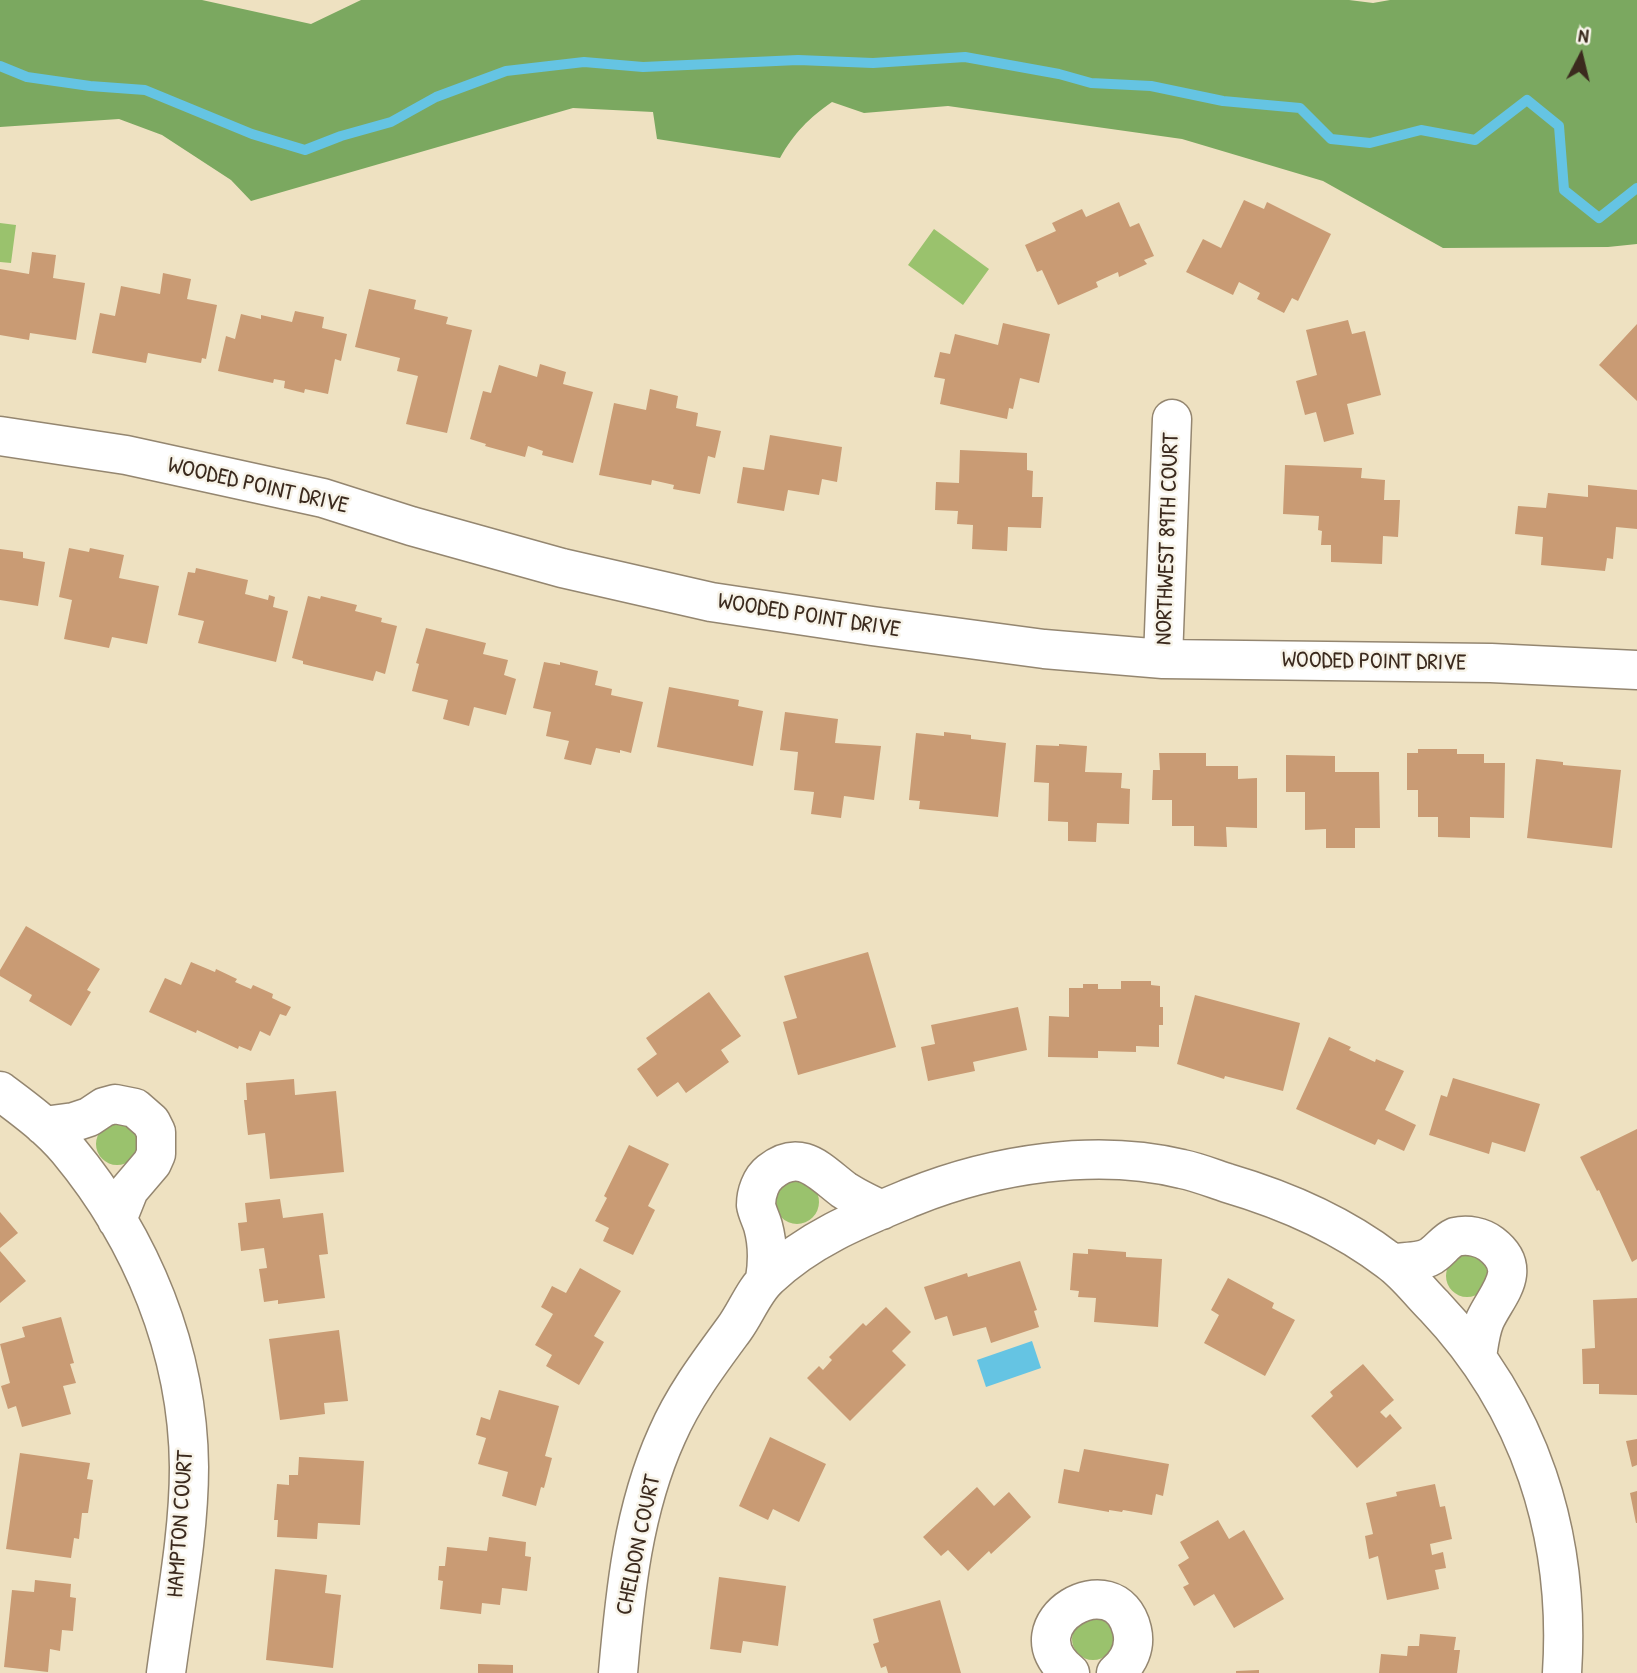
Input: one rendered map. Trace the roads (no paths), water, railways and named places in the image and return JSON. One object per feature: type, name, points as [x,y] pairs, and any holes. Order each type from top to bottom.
[{"type":"street","name":"NORTHWEST 89TH COURT","points":[[1163,659],[1172,419]]},
{"type":"street","name":"WOODED POINT DRIVE","points":[[0,436],[126,456],[323,498],[411,526],[562,568],[711,602],[1044,649],[1163,659],[1491,663],[1637,670]]},
{"type":"street","name":"HAMPTON COURT","points":[[0,1091],[44,1126],[67,1149],[89,1178],[117,1220],[153,1290],[173,1348],[184,1406],[189,1468],[166,1673]]},
{"type":"street","points":[[44,1126],[89,1118],[104,1107],[115,1104],[135,1108],[151,1122],[156,1132],[156,1154],[152,1163],[129,1190],[117,1220]]},
{"type":"street","name":"CHELDON COURT","points":[[618,1673],[629,1571],[644,1495],[667,1435],[698,1377],[737,1324],[765,1279],[821,1238],[855,1220],[942,1185],[999,1170],[1057,1162],[1120,1161],[1168,1167],[1226,1182],[1265,1194],[1319,1218],[1392,1263],[1439,1312],[1477,1357],[1501,1394],[1530,1452],[1548,1506],[1561,1567],[1565,1629],[1562,1673]]},
{"type":"street","name":"CHELDON COURT","points":[[765,1279],[768,1261],[756,1206],[758,1188],[768,1174],[783,1164],[801,1162],[818,1167],[847,1192],[882,1210]]},
{"type":"street","points":[[1392,1263],[1433,1255],[1443,1244],[1456,1237],[1471,1236],[1485,1240],[1497,1249],[1505,1261],[1507,1276],[1504,1290],[1486,1319],[1479,1337],[1477,1357]]},
{"type":"street","points":[[1070,1673],[1058,1661],[1052,1648],[1052,1634],[1057,1620],[1066,1609],[1078,1602],[1092,1599],[1116,1606],[1131,1626],[1134,1639],[1132,1651],[1126,1663],[1116,1673]]},
{"type":"water","points":[[1032,1341],[1041,1368],[986,1387],[977,1360]]},
{"type":"waterway","points":[[0,66],[27,77],[145,90],[252,134],[305,150],[341,136],[391,122],[436,97],[506,71],[584,62],[643,67],[798,60],[873,63],[965,57],[1059,74],[1091,83],[1151,86],[1223,101],[1300,108],[1331,139],[1370,143],[1421,130],[1475,140],[1527,100],[1559,126],[1564,190],[1599,218],[1637,188]]}]
